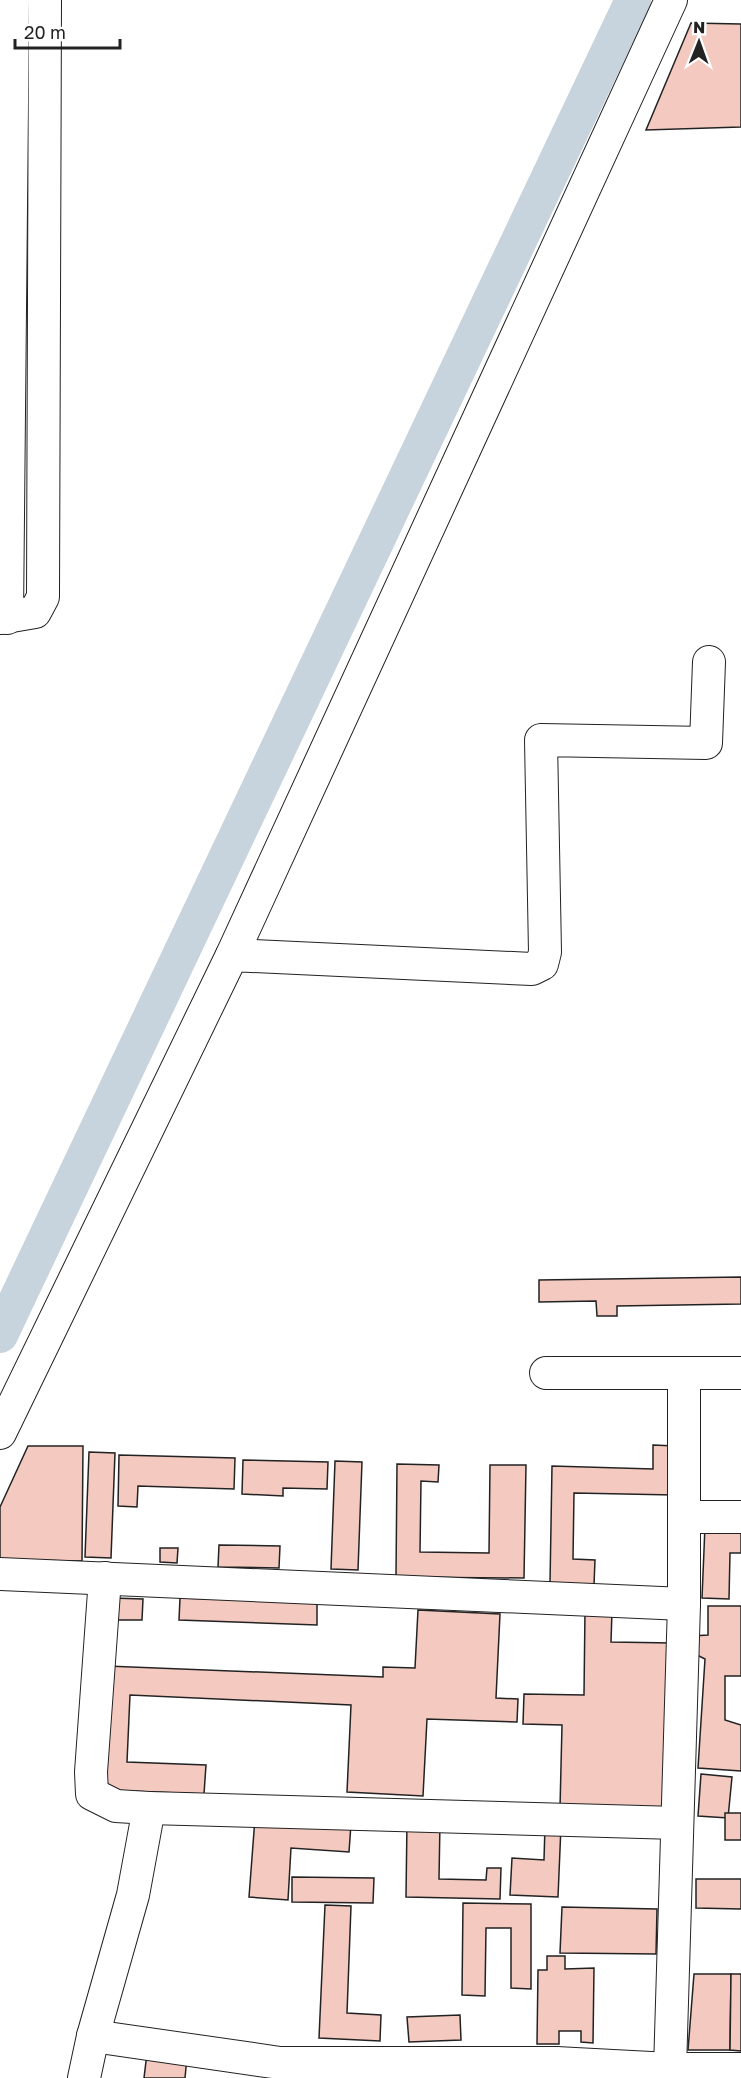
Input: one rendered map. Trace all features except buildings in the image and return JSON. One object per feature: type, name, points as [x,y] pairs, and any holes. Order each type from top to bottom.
[{"type":"street","points":[[13,0],[4,618],[34,612],[43,597],[45,0]]},
{"type":"street","points":[[0,1433],[232,955],[671,0]]},
{"type":"street","points":[[232,955],[532,969],[542,964],[545,952],[541,740],[706,743],[709,662]]},
{"type":"street","points":[[546,1373],[741,1373]]},
{"type":"street","points":[[670,2070],[684,1604],[684,1373]]},
{"type":"street","points":[[684,1517],[741,1517]]},
{"type":"street","points":[[0,1574],[684,1604]]},
{"type":"street","points":[[105,1578],[91,1772],[92,1794],[117,1806],[677,1823]]},
{"type":"street","points":[[84,2078],[93,2036],[133,1895],[149,1808]]},
{"type":"street","points":[[93,2036],[280,2063],[556,2070],[741,2069]]},
{"type":"waterway","points":[[0,1335],[633,0]]}]
